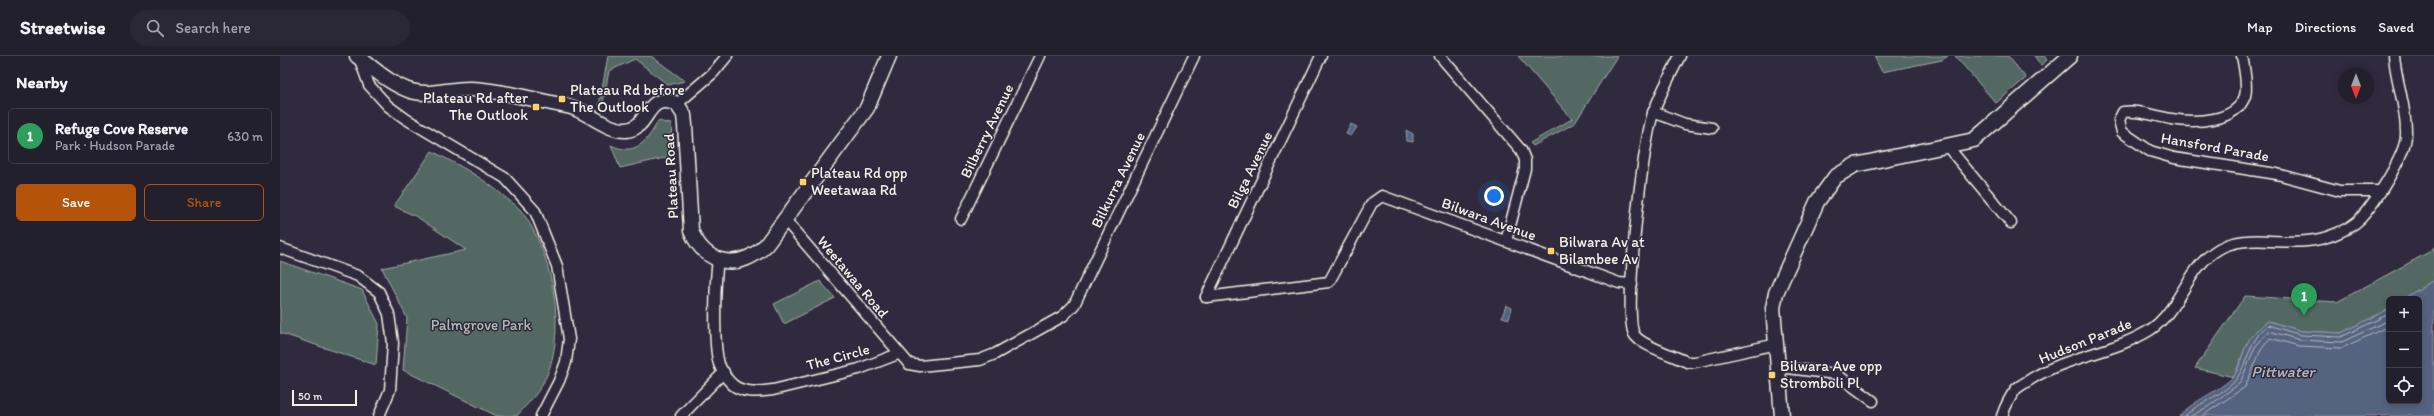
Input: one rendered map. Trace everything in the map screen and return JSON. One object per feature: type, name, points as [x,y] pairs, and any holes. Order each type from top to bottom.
[{"type":"street","points":[[677,104],[713,73],[727,56]]},
{"type":"street","points":[[718,260],[731,262],[745,260],[759,253],[785,220],[870,103],[889,56]]},
{"type":"street","name":"Bilberry Avenue","points":[[961,219],[1040,56]]},
{"type":"street","name":"Bilkurra Avenue","points":[[898,354],[913,366],[980,360],[995,354],[1065,314],[1074,305],[1194,56]]},
{"type":"street","name":"Bilga Avenue","points":[[1206,297],[1321,56]]},
{"type":"street","points":[[1440,56],[1521,150],[1525,160],[1525,169],[1506,241]]},
{"type":"street","points":[[1680,56],[1653,112],[1642,162],[1632,284],[1632,326],[1634,335],[1640,341],[1687,362],[1696,362],[1777,344]]},
{"type":"street","points":[[1782,416],[1773,308],[1776,293],[1817,202],[1835,178],[1855,165],[1974,140],[2070,56]]},
{"type":"street","name":"Hansford Parade","points":[[2242,56],[2245,95],[2238,108],[2223,116],[2197,121],[2172,119],[2132,111],[2123,112],[2119,120],[2122,132],[2150,151],[2174,158],[2277,174],[2340,191],[2379,191]]},
{"type":"street","name":"Hudson Parade","points":[[2002,416],[2017,388],[2036,376],[2061,364],[2130,341],[2151,329],[2169,313],[2197,268],[2226,246],[2244,242],[2306,241],[2324,238],[2359,220],[2379,191],[2403,151],[2406,136],[2394,56]]},
{"type":"street","points":[[358,57],[369,85],[388,106],[419,127],[505,178],[535,211],[557,266],[569,339],[566,362],[559,381],[541,416]]},
{"type":"street","name":"Plateau Road","points":[[358,57],[394,83],[410,91],[429,93],[472,89],[565,106],[588,113],[619,130],[628,130],[638,126],[656,103],[663,101],[677,104],[684,115],[692,231],[697,244],[706,253],[718,260]]},
{"type":"street","points":[[1653,112],[1685,124],[1712,128]]},
{"type":"street","points":[[1948,146],[2011,222]]},
{"type":"street","name":"Bilwara Avenue","points":[[1206,297],[1329,282],[1372,203],[1382,196],[1619,283],[1632,284]]},
{"type":"street","name":"Weetawaa Road","points":[[785,220],[898,354]]},
{"type":"street","points":[[280,248],[358,276],[379,292],[389,314],[393,343],[390,390],[379,416]]},
{"type":"street","name":"The Circle","points":[[718,260],[716,276],[717,348],[719,364],[730,382],[742,390],[758,392],[859,370],[898,354]]},
{"type":"street","points":[[1779,367],[1836,374],[1873,401]]},
{"type":"street","points":[[681,416],[724,372]]},
{"type":"green space","points":[[608,56],[651,56],[685,81],[668,85],[635,59],[609,71],[602,108],[599,106]]},
{"type":"green space","points":[[1518,56],[1617,56],[1575,123],[1533,146],[1530,143],[1572,119]]},
{"type":"green space","points":[[1874,56],[1948,56],[1942,60],[1882,72]]},
{"type":"green space","points":[[1955,56],[2008,56],[2026,78],[1996,103]]},
{"type":"green space","points":[[2034,56],[2044,56],[2047,60],[2041,65]]},
{"type":"green space","points":[[658,121],[671,124],[673,156],[620,168],[611,145],[627,149],[640,145],[650,135]]},
{"type":"green space","name":"Palmgrove Park","points":[[432,151],[479,177],[516,206],[522,212],[533,229],[542,249],[554,295],[556,319],[555,342],[551,364],[543,383],[517,416],[497,416],[403,370],[407,318],[382,268],[466,250],[417,217],[394,206]]},
{"type":"green space","points":[[2434,247],[2434,280],[2408,296],[2386,296],[2386,311],[2341,333],[2302,331],[2268,321],[2247,343],[2234,377],[2195,368],[2245,296],[2337,302],[2431,251]]},
{"type":"green space","points":[[280,261],[362,290],[379,324],[376,365],[280,333]]},
{"type":"green space","points":[[820,281],[835,298],[784,324],[774,304]]},
{"type":"water","points":[[1351,124],[1357,127],[1351,136],[1346,134]]},
{"type":"water","points":[[1406,130],[1413,134],[1413,142],[1407,141]]},
{"type":"water","name":"Pittwater","points":[[2434,280],[2434,416],[2179,416],[2191,405],[2219,388],[2235,375],[2249,340],[2256,331],[2268,321],[2302,331],[2341,333],[2386,310],[2386,404],[2422,404],[2422,296],[2408,296]]},
{"type":"water","points":[[1506,305],[1512,308],[1509,319],[1502,317]]},
{"type":"place","name":"Plateau Rd before The Outlook","points":[[562,99]]},
{"type":"place","name":"Plateau Rd after The Outlook","points":[[536,107]]},
{"type":"place","name":"Plateau Rd opp Weetawaa Rd","points":[[803,182]]},
{"type":"place","name":"Bilwara Av at Bilambee Av","points":[[1551,251]]},
{"type":"place","name":"Refuge Cove Reserve","points":[[2304,316]]},
{"type":"place","name":"Bilwara Ave opp Stromboli Pl","points":[[1772,375]]}]
